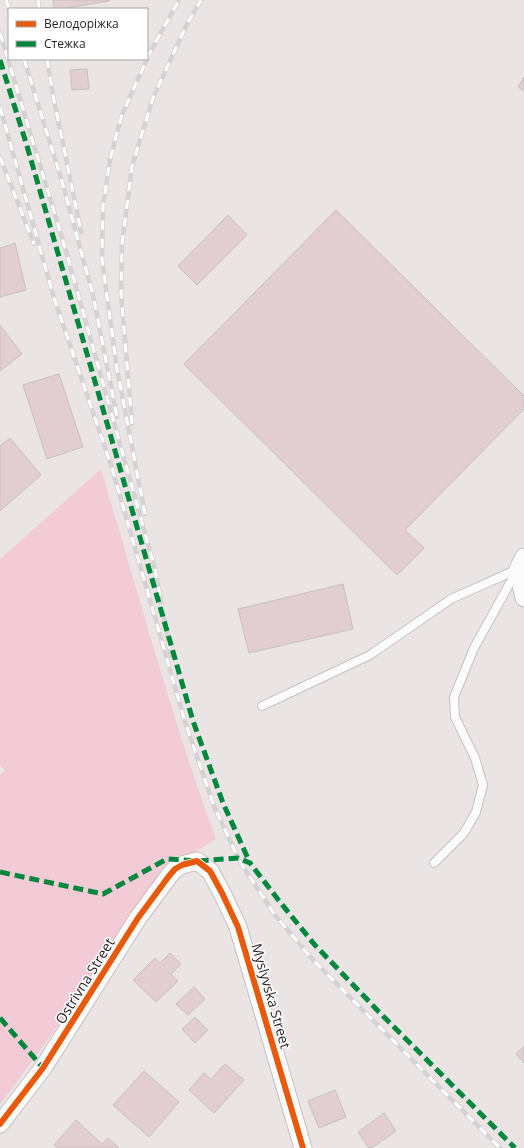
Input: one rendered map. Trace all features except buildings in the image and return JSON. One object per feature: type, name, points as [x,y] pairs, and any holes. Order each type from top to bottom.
[{"type":"street","points":[[521,563],[524,598]]},
{"type":"street","name":"Ostrivna Street","points":[[0,1124],[44,1068],[138,918],[169,876],[182,864],[197,861]]},
{"type":"street","name":"Myslyvska Street","points":[[197,861],[210,871],[238,927],[303,1148]]},
{"type":"lane","points":[[262,706],[370,655],[451,599],[521,563]]},
{"type":"lane","points":[[434,863],[464,833],[476,812],[483,785],[475,758],[455,717],[454,697],[474,648],[521,563]]},
{"type":"shaded area","points":[[101,469],[170,701],[216,839],[177,863],[0,1105],[0,775],[5,771],[0,765],[0,559]]},
{"type":"railway","points":[[6,0],[9,8]]},
{"type":"railway","points":[[38,0],[39,8]]},
{"type":"railway","points":[[148,56],[179,0]]},
{"type":"railway","points":[[132,424],[121,293],[122,244],[132,166],[153,98],[187,24],[201,0]]},
{"type":"railway","points":[[0,33],[8,59]]},
{"type":"railway","points":[[8,60],[66,251],[155,569],[171,656]]},
{"type":"railway","points":[[24,60],[61,178],[93,295],[117,417]]},
{"type":"railway","points":[[47,60],[81,232]]},
{"type":"railway","points":[[145,514],[117,369],[102,260],[103,206],[110,160],[121,117],[147,60]]},
{"type":"railway","points":[[0,107],[54,298],[112,468],[185,722],[214,806],[238,858],[275,915],[313,960],[500,1148]]},
{"type":"railway","points":[[0,157],[34,244]]},
{"type":"marked path","points":[[0,60],[27,146],[193,721],[223,803],[250,863]]},
{"type":"marked path","points":[[0,872],[103,894],[167,859],[197,861],[238,858],[250,863],[314,944],[380,1013],[515,1148]]},
{"type":"marked path","points":[[0,1018],[43,1068]]},
{"type":"cycle path","points":[[0,1124],[43,1068],[138,918],[169,876],[175,869],[182,865],[197,861],[210,871],[238,927],[303,1148]]}]
